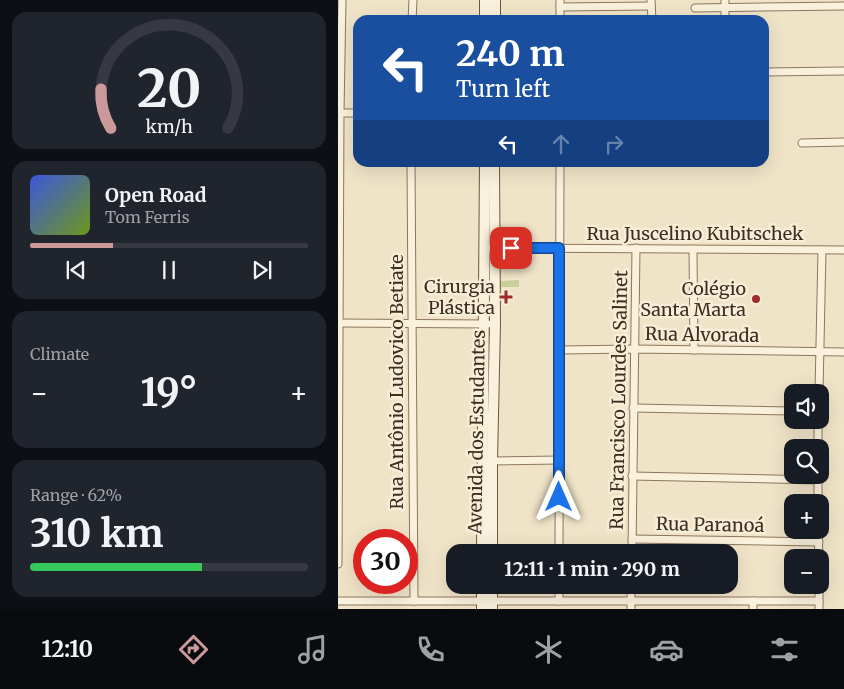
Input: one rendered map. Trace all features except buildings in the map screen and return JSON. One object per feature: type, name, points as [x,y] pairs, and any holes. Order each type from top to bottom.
[{"type":"street","points":[[338,564],[339,113],[342,0]]},
{"type":"street","points":[[412,15],[413,0]]},
{"type":"street","points":[[485,0],[485,15]]},
{"type":"street","points":[[494,0],[494,15]]},
{"type":"street","points":[[560,3],[652,3]]},
{"type":"street","points":[[695,8],[725,4],[844,6]]},
{"type":"street","points":[[769,72],[844,71]]},
{"type":"street","points":[[339,113],[353,114]]},
{"type":"street","points":[[802,143],[844,142]]},
{"type":"street","name":"Rua Antônio Ludovico Betiate","points":[[411,167],[414,601]]},
{"type":"street","name":"Avenida dos Estudantes","points":[[485,167],[490,248]]},
{"type":"street","name":"Avenida dos Estudantes","points":[[484,544],[487,533],[490,248],[494,167]]},
{"type":"street","points":[[559,544],[560,167]]},
{"type":"street","name":"Rua Juscelino Kubitschek","points":[[490,248],[844,250]]},
{"type":"street","name":"Rua Francisco Lourdes Salinet","points":[[632,544],[636,248]]},
{"type":"street","points":[[694,249],[694,350]]},
{"type":"street","points":[[818,384],[822,250]]},
{"type":"street","points":[[339,323],[490,324]]},
{"type":"street","name":"Rua Alvorada","points":[[560,350],[634,349],[844,352]]},
{"type":"street","points":[[633,408],[784,411]]},
{"type":"street","points":[[488,461],[559,460]]},
{"type":"street","points":[[632,476],[784,477]]},
{"type":"street","name":"Avenida dos Estudantes","points":[[487,533],[490,544]]},
{"type":"street","name":"Rua Paranoá","points":[[632,538],[818,542]]},
{"type":"street","points":[[818,542],[818,549]]},
{"type":"street","points":[[559,594],[559,601]]},
{"type":"street","points":[[338,601],[414,601],[487,605],[559,601],[631,605],[819,605]]},
{"type":"green space","points":[[519,280],[519,287],[500,287],[500,281]]},
{"type":"place","name":"Cirurgia Plástica","points":[[506,297]]},
{"type":"place","name":"Colégio Santa Marta","points":[[756,299]]},
{"type":"route","points":[[511,248],[559,248],[559,497]]}]
